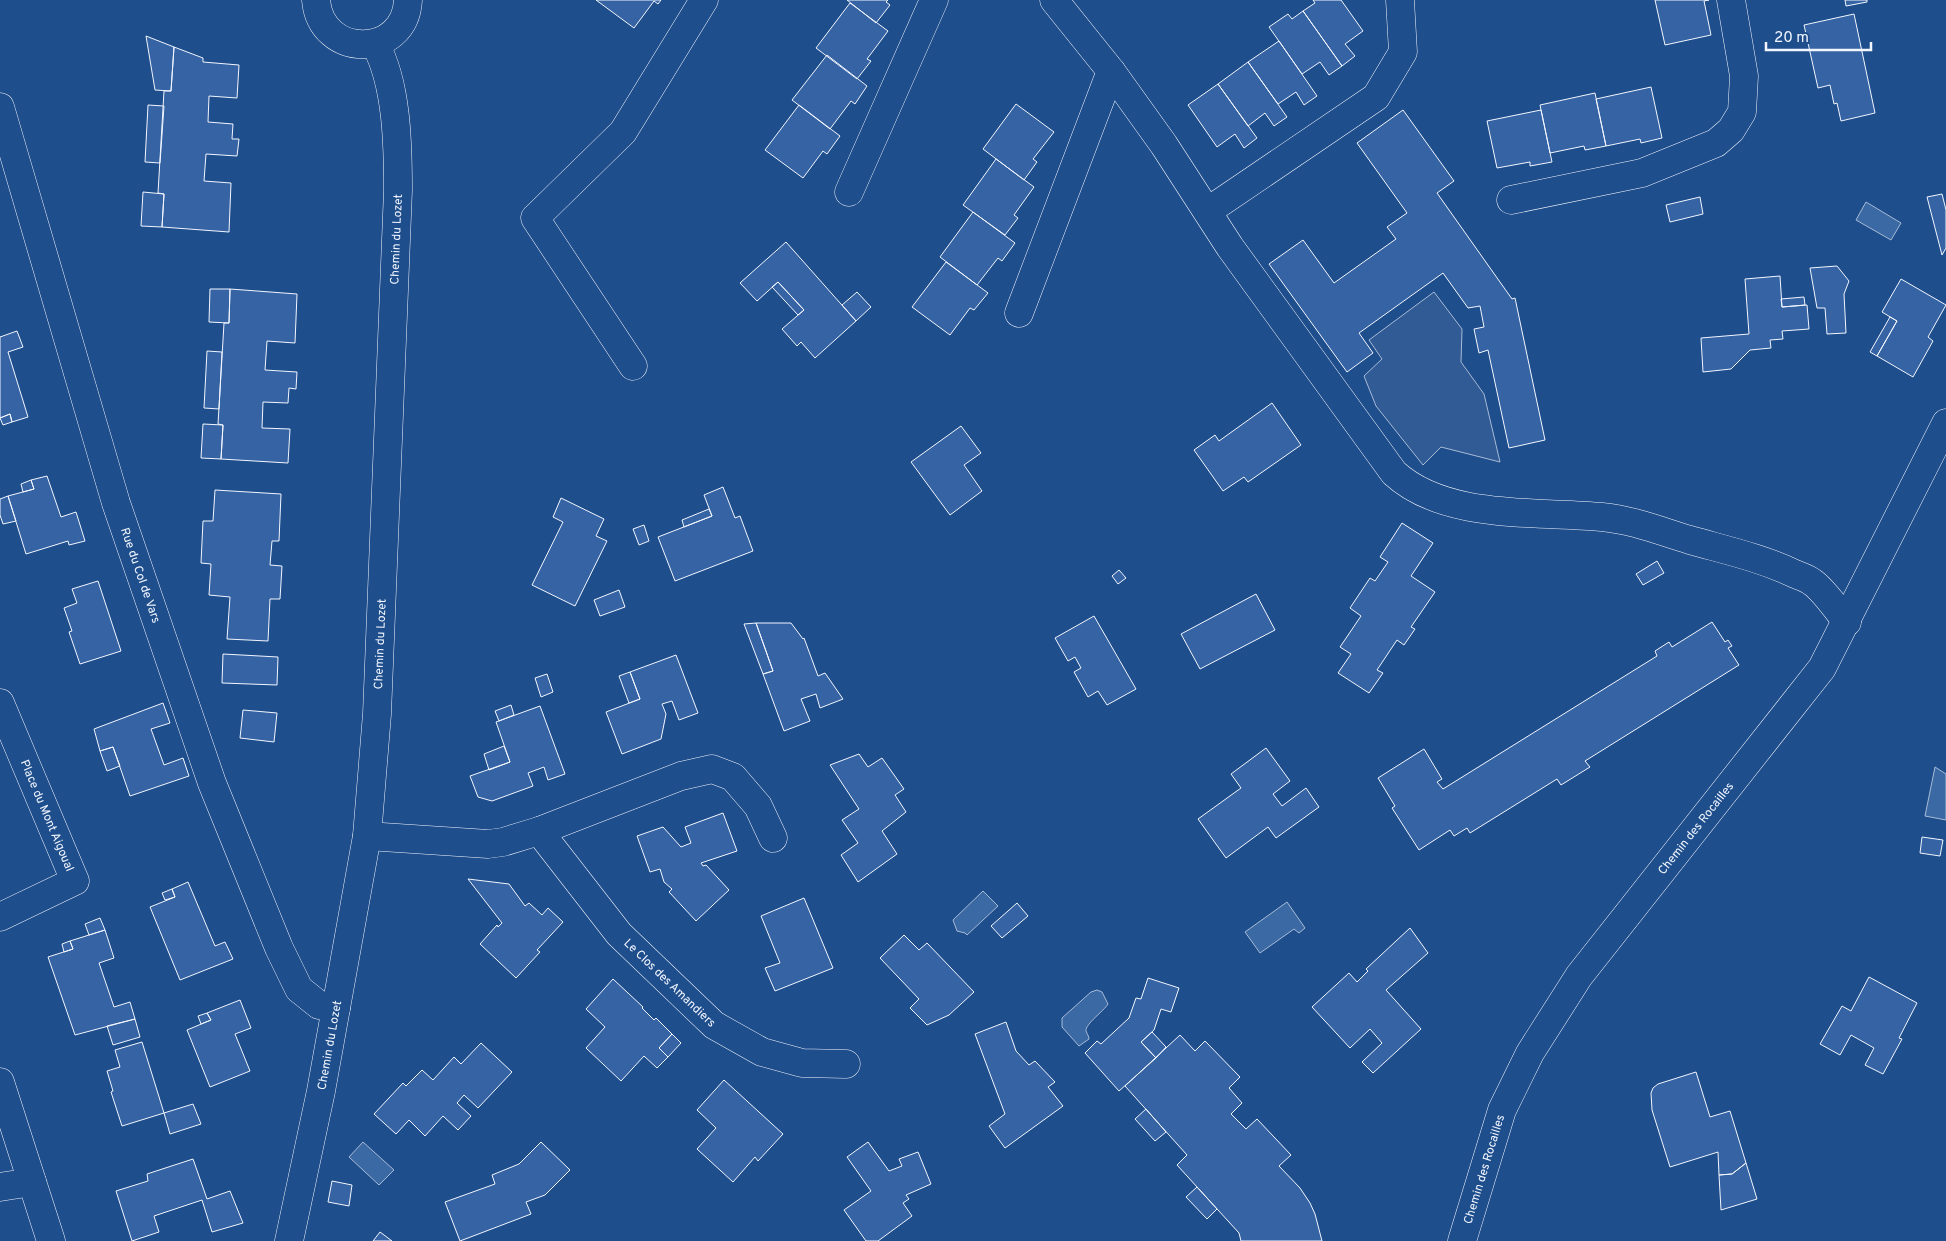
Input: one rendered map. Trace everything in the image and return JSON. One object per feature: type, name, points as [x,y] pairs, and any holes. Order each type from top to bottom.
[{"type":"street","points":[[316,0],[317,11],[325,27],[339,40],[357,45],[375,44],[390,36],[402,24],[408,9],[408,0]]},
{"type":"street","points":[[633,366],[535,218],[623,132],[704,0]]},
{"type":"street","points":[[849,192],[934,0]]},
{"type":"street","points":[[1054,0],[1111,72],[1164,145],[1236,255],[1394,472],[1403,481],[1440,499],[1472,506],[1504,511],[1604,517],[1647,525],[1680,537],[1776,565],[1813,582],[1847,622]]},
{"type":"street","points":[[1208,211],[1376,97],[1403,52],[1400,0]]},
{"type":"street","points":[[1511,200],[1642,173],[1716,143],[1731,130],[1742,112],[1744,76],[1731,0]]},
{"type":"street","name":"Chemin du Lozet","points":[[289,1241],[336,1008],[367,836],[377,714],[398,190],[398,143],[392,102],[382,56],[375,44]]},
{"type":"street","points":[[1019,313],[1111,72]]},
{"type":"street","name":"Rue du Col de Vars","points":[[0,107],[116,503],[212,783],[279,948],[299,990],[319,1005],[336,1008]]},
{"type":"street","name":"Chemin des Rocailles","points":[[1462,1241],[1502,1110],[1530,1052],[1579,976],[1822,668],[1847,622],[1946,423]]},
{"type":"street","name":"Place du Mont Aigoual","points":[[0,703],[75,881],[0,917]]},
{"type":"street","points":[[367,836],[503,842],[539,831],[682,776],[712,769],[734,776],[758,806],[773,838]]},
{"type":"street","name":"Le Clos des Amandiers","points":[[539,831],[619,934],[714,1025],[762,1052],[802,1064],[846,1064]]},
{"type":"street","points":[[0,1082],[51,1241]]},
{"type":"street","points":[[0,1187],[32,1182]]},
{"type":"shaded area","points":[[1866,202],[1901,223],[1891,240],[1856,220]]},
{"type":"shaded area","points":[[1434,292],[1462,329],[1461,362],[1484,394],[1500,462],[1441,447],[1423,465],[1376,406],[1364,376],[1382,359],[1369,340]]},
{"type":"shaded area","points":[[1935,767],[1946,774],[1946,820],[1925,816]]},
{"type":"shaded area","points":[[983,891],[998,906],[967,935],[957,931],[953,920]]},
{"type":"shaded area","points":[[1287,902],[1305,928],[1299,933],[1294,929],[1260,953],[1245,932]]},
{"type":"shaded area","points":[[1097,990],[1102,992],[1108,1004],[1088,1025],[1086,1031],[1089,1039],[1079,1046],[1062,1027],[1062,1018],[1091,992]]},
{"type":"shaded area","points":[[363,1142],[394,1170],[379,1185],[349,1157]]},
{"type":"building","points":[[596,0],[661,0],[658,4],[654,1],[634,28]]},
{"type":"building","points":[[847,0],[888,0],[886,2],[890,5],[876,23]]},
{"type":"building","points":[[1313,0],[1341,0],[1363,31],[1345,44],[1355,56],[1342,66],[1303,11],[1315,3]]},
{"type":"building","points":[[1655,0],[1709,0],[1704,1],[1711,35],[1665,45]]},
{"type":"building","points":[[1845,0],[1867,0],[1867,2],[1846,6]]},
{"type":"building","points":[[850,3],[888,31],[867,59],[871,61],[857,79],[816,48]]},
{"type":"building","points":[[1303,11],[1342,66],[1329,75],[1320,62],[1302,74],[1269,27],[1288,14],[1292,19]]},
{"type":"building","points":[[1854,14],[1875,113],[1841,121],[1837,103],[1834,104],[1830,85],[1818,88],[1804,25]]},
{"type":"building","points":[[146,36],[174,47],[171,91],[155,90]]},
{"type":"building","points":[[1279,41],[1317,96],[1304,105],[1296,92],[1278,104],[1248,62]]},
{"type":"building","points":[[174,47],[203,58],[203,62],[239,65],[237,98],[209,96],[208,122],[233,124],[232,139],[239,139],[237,156],[206,154],[204,181],[231,183],[229,232],[162,227],[164,194],[158,193],[164,91],[171,91]]},
{"type":"building","points":[[827,55],[867,86],[855,104],[851,101],[830,129],[792,100]]},
{"type":"building","points":[[1248,62],[1287,117],[1274,126],[1265,113],[1248,126],[1218,84]]},
{"type":"building","points":[[1218,84],[1257,138],[1244,148],[1235,134],[1217,147],[1188,105]]},
{"type":"building","points":[[1651,87],[1662,138],[1641,143],[1640,139],[1606,146],[1596,99]]},
{"type":"building","points":[[1595,93],[1606,146],[1585,150],[1584,146],[1550,153],[1540,105]]},
{"type":"building","points":[[1016,104],[1054,132],[1033,159],[1037,162],[1024,180],[983,149]]},
{"type":"building","points":[[148,105],[164,106],[160,163],[145,162]]},
{"type":"building","points":[[799,105],[840,136],[827,154],[823,151],[803,178],[765,150]]},
{"type":"building","points":[[1403,110],[1454,181],[1437,193],[1512,299],[1515,298],[1545,440],[1509,448],[1488,350],[1479,353],[1474,329],[1484,327],[1480,306],[1468,308],[1443,273],[1359,333],[1373,353],[1347,372],[1269,264],[1303,240],[1334,283],[1396,239],[1387,227],[1407,213],[1357,143]]},
{"type":"building","points":[[1541,110],[1552,162],[1530,166],[1530,162],[1497,168],[1487,121]]},
{"type":"building","points":[[996,159],[1034,187],[1014,215],[1018,218],[1005,235],[963,205]]},
{"type":"building","points":[[143,192],[164,194],[162,227],[141,226]]},
{"type":"building","points":[[1942,194],[1946,210],[1946,248],[1942,255],[1927,197]]},
{"type":"building","points":[[1700,197],[1703,214],[1670,222],[1666,205]]},
{"type":"building","points":[[973,212],[1015,243],[1002,261],[998,258],[977,285],[940,257]]},
{"type":"building","points":[[786,242],[856,321],[815,358],[801,342],[797,346],[782,329],[804,310],[778,282],[757,301],[740,283]]},
{"type":"building","points":[[946,262],[988,293],[974,310],[970,308],[950,335],[912,307]]},
{"type":"building","points":[[1837,266],[1849,281],[1844,294],[1846,333],[1827,334],[1825,308],[1817,308],[1810,268]]},
{"type":"building","points":[[1780,276],[1782,307],[1807,305],[1809,329],[1782,331],[1783,339],[1770,340],[1771,348],[1750,350],[1731,369],[1703,372],[1701,338],[1749,334],[1745,279]]},
{"type":"building","points":[[1901,279],[1946,305],[1928,337],[1933,341],[1913,377],[1877,356],[1897,321],[1882,312]]},
{"type":"building","points":[[778,282],[804,310],[798,315],[772,287]]},
{"type":"building","points":[[210,289],[230,289],[229,323],[209,322]]},
{"type":"building","points":[[230,289],[297,294],[295,343],[267,341],[265,370],[297,372],[296,389],[289,388],[288,403],[263,402],[262,428],[290,429],[288,463],[221,459],[223,425],[218,424],[224,323],[229,323]]},
{"type":"building","points":[[857,292],[871,307],[856,321],[842,305]]},
{"type":"building","points":[[1804,297],[1805,305],[1782,307],[1781,299]]},
{"type":"building","points":[[1890,317],[1897,321],[1877,356],[1870,352]]},
{"type":"building","points":[[17,331],[23,347],[8,352],[28,417],[12,422],[10,414],[0,418],[0,337]]},
{"type":"building","points":[[207,351],[222,352],[219,409],[204,408]]},
{"type":"building","points":[[1272,403],[1301,445],[1248,482],[1244,477],[1223,491],[1194,450],[1215,435],[1219,441]]},
{"type":"building","points":[[10,414],[12,422],[3,425],[0,418]]},
{"type":"building","points":[[203,424],[223,425],[221,459],[201,458]]},
{"type":"building","points":[[961,426],[981,453],[964,465],[982,491],[950,515],[911,462]]},
{"type":"building","points":[[47,476],[61,517],[76,512],[85,541],[69,545],[68,541],[26,554],[8,496],[34,489],[31,480]]},
{"type":"building","points":[[31,480],[34,489],[23,492],[21,484]]},
{"type":"building","points":[[723,487],[735,518],[740,516],[753,551],[675,581],[658,537],[712,516],[704,495]]},
{"type":"building","points":[[215,490],[281,494],[279,541],[272,541],[270,565],[282,566],[280,599],[270,599],[268,641],[227,639],[230,597],[209,595],[211,564],[201,563],[203,521],[213,521]]},
{"type":"building","points":[[8,496],[16,521],[3,524],[0,515],[0,499]]},
{"type":"building","points":[[561,498],[604,519],[596,536],[607,541],[575,606],[532,585],[563,522],[553,517]]},
{"type":"building","points":[[709,509],[712,516],[684,527],[682,520]]},
{"type":"building","points":[[1402,523],[1433,543],[1411,576],[1435,592],[1411,627],[1415,629],[1404,645],[1397,640],[1377,670],[1383,673],[1369,693],[1338,673],[1351,654],[1340,647],[1361,616],[1350,608],[1370,578],[1375,581],[1388,562],[1380,557]]},
{"type":"building","points":[[644,525],[649,541],[639,545],[633,529]]},
{"type":"building","points":[[1657,561],[1664,573],[1643,585],[1636,574]]},
{"type":"building","points":[[1119,570],[1126,578],[1118,584],[1112,576]]},
{"type":"building","points":[[98,581],[121,651],[80,664],[69,632],[72,631],[64,608],[77,603],[72,589]]},
{"type":"building","points":[[619,590],[625,607],[600,616],[594,600]]},
{"type":"building","points":[[1256,594],[1275,630],[1200,669],[1181,634]]},
{"type":"building","points":[[1094,616],[1136,689],[1107,705],[1098,691],[1088,697],[1074,672],[1081,668],[1075,657],[1068,661],[1055,638]]},
{"type":"building","points":[[1712,622],[1725,642],[1728,640],[1732,646],[1728,648],[1739,665],[1585,761],[1590,767],[1561,785],[1557,779],[1470,833],[1467,828],[1454,836],[1450,830],[1419,850],[1392,808],[1395,806],[1378,778],[1424,749],[1442,779],[1437,782],[1443,789],[1657,656],[1655,651],[1669,642],[1672,647]]},
{"type":"building","points":[[756,623],[791,623],[804,638],[818,676],[825,673],[843,699],[820,708],[816,694],[801,699],[810,721],[784,731],[763,674],[773,671]]},
{"type":"building","points":[[756,623],[773,671],[763,674],[744,624]]},
{"type":"building","points":[[223,654],[278,657],[277,685],[222,683]]},
{"type":"building","points":[[676,655],[698,713],[679,720],[672,701],[662,704],[666,714],[661,739],[622,754],[606,712],[640,699],[630,672]]},
{"type":"building","points":[[630,672],[640,699],[629,703],[619,676]]},
{"type":"building","points":[[547,674],[553,692],[541,697],[535,678]]},
{"type":"building","points":[[163,703],[170,723],[151,729],[164,765],[183,758],[189,776],[130,796],[113,747],[100,751],[94,729]]},
{"type":"building","points":[[511,705],[514,715],[499,721],[495,711]]},
{"type":"building","points":[[540,706],[565,774],[548,780],[544,767],[528,773],[533,786],[492,801],[478,797],[470,776],[510,762],[496,722]]},
{"type":"building","points":[[243,710],[277,713],[274,742],[240,738]]},
{"type":"building","points":[[504,746],[510,762],[489,770],[484,754]]},
{"type":"building","points":[[113,747],[120,766],[107,771],[100,751]]},
{"type":"building","points":[[1266,748],[1290,781],[1273,794],[1282,806],[1306,788],[1319,807],[1276,838],[1268,827],[1226,858],[1198,819],[1241,788],[1231,774]]},
{"type":"building","points":[[859,754],[868,767],[882,758],[904,789],[895,795],[906,812],[882,831],[897,854],[858,882],[841,855],[858,843],[842,820],[859,809],[830,765]]},
{"type":"building","points":[[723,813],[737,851],[701,863],[703,866],[706,865],[729,890],[696,921],[669,892],[672,889],[664,882],[660,869],[650,872],[637,836],[663,827],[681,847],[691,843],[685,827]]},
{"type":"building","points":[[1922,837],[1943,840],[1940,856],[1920,853]]},
{"type":"building","points":[[468,879],[509,884],[525,906],[529,903],[542,915],[548,908],[563,922],[537,950],[540,952],[516,978],[480,944],[497,925],[498,927],[502,923]]},
{"type":"building","points":[[188,882],[215,946],[225,942],[233,959],[180,980],[150,907],[175,897],[172,889]]},
{"type":"building","points":[[172,889],[175,897],[165,900],[162,893]]},
{"type":"building","points":[[804,898],[833,968],[775,991],[765,968],[780,963],[761,916]]},
{"type":"building","points":[[1017,903],[1028,916],[1002,938],[991,926]]},
{"type":"building","points":[[100,918],[105,930],[89,935],[85,924]]},
{"type":"building","points":[[1410,928],[1428,953],[1386,990],[1421,1029],[1373,1073],[1362,1062],[1382,1043],[1370,1029],[1350,1048],[1312,1007],[1349,973],[1357,982],[1368,971],[1366,969]]},
{"type":"building","points":[[105,930],[114,958],[99,963],[114,1007],[130,1002],[135,1019],[75,1035],[48,957],[73,949],[70,941]]},
{"type":"building","points":[[904,935],[919,950],[927,943],[974,992],[949,1015],[927,1025],[910,1008],[919,999],[880,958]]},
{"type":"building","points":[[70,941],[73,949],[64,952],[62,944]]},
{"type":"building","points":[[1869,977],[1917,1003],[1899,1038],[1902,1039],[1883,1074],[1865,1065],[1874,1048],[1851,1035],[1840,1055],[1820,1044],[1842,1006],[1851,1011]]},
{"type":"building","points":[[1148,978],[1179,988],[1171,1012],[1161,1009],[1154,1030],[1141,1042],[1156,1058],[1119,1091],[1085,1053],[1097,1041],[1101,1044],[1129,1018],[1136,998],[1141,999]]},
{"type":"building","points":[[613,979],[654,1020],[656,1018],[672,1034],[659,1048],[668,1057],[657,1068],[644,1056],[621,1081],[586,1048],[605,1027],[586,1009]]},
{"type":"building","points":[[240,1000],[251,1028],[235,1034],[250,1071],[210,1087],[187,1030],[211,1020],[207,1013]]},
{"type":"building","points":[[207,1013],[211,1020],[201,1024],[198,1016]]},
{"type":"building","points":[[135,1019],[140,1037],[113,1045],[107,1026]]},
{"type":"building","points":[[1006,1022],[1016,1051],[1029,1065],[1035,1061],[1055,1082],[1048,1087],[1063,1106],[1005,1148],[989,1126],[1005,1114],[975,1034]]},
{"type":"building","points":[[1152,1032],[1166,1047],[1156,1058],[1141,1042]]},
{"type":"building","points":[[672,1034],[681,1043],[668,1057],[659,1048]]},
{"type":"building","points":[[1180,1035],[1195,1051],[1205,1041],[1240,1077],[1229,1088],[1242,1103],[1231,1114],[1246,1129],[1257,1119],[1291,1155],[1279,1166],[1300,1188],[1310,1203],[1322,1241],[1241,1241],[1239,1233],[1177,1165],[1187,1155],[1125,1086]]},
{"type":"building","points":[[142,1042],[164,1113],[122,1126],[111,1092],[113,1091],[107,1071],[120,1067],[115,1050]]},
{"type":"building","points":[[481,1043],[512,1072],[478,1108],[464,1095],[457,1103],[471,1116],[458,1130],[443,1116],[425,1136],[409,1120],[396,1134],[374,1114],[403,1083],[406,1086],[422,1070],[433,1080],[454,1057],[461,1064]]},
{"type":"building","points":[[1696,1072],[1710,1117],[1730,1111],[1746,1163],[1732,1174],[1719,1175],[1718,1152],[1670,1167],[1652,1110],[1651,1093],[1658,1084]]},
{"type":"building","points":[[724,1080],[783,1134],[758,1161],[755,1157],[733,1182],[697,1149],[716,1128],[697,1110]]},
{"type":"building","points":[[193,1104],[201,1124],[170,1134],[164,1113]]},
{"type":"building","points":[[1146,1109],[1166,1132],[1155,1141],[1135,1119]]},
{"type":"building","points":[[541,1142],[570,1170],[545,1195],[526,1202],[531,1214],[460,1241],[445,1202],[495,1184],[492,1175],[519,1164]]},
{"type":"building","points":[[868,1142],[889,1171],[902,1166],[899,1159],[918,1152],[931,1184],[906,1195],[909,1199],[903,1203],[912,1216],[878,1241],[866,1241],[844,1210],[871,1191],[847,1157]]},
{"type":"building","points":[[193,1159],[207,1199],[230,1191],[243,1223],[212,1232],[202,1200],[154,1216],[159,1232],[132,1241],[116,1191],[148,1181],[147,1174]]},
{"type":"building","points":[[1746,1163],[1757,1199],[1721,1210],[1719,1175],[1732,1174]]},
{"type":"building","points":[[332,1181],[352,1185],[349,1206],[328,1202]]},
{"type":"building","points":[[1197,1187],[1217,1209],[1207,1219],[1186,1197]]},
{"type":"building","points":[[380,1232],[392,1241],[373,1241]]}]
